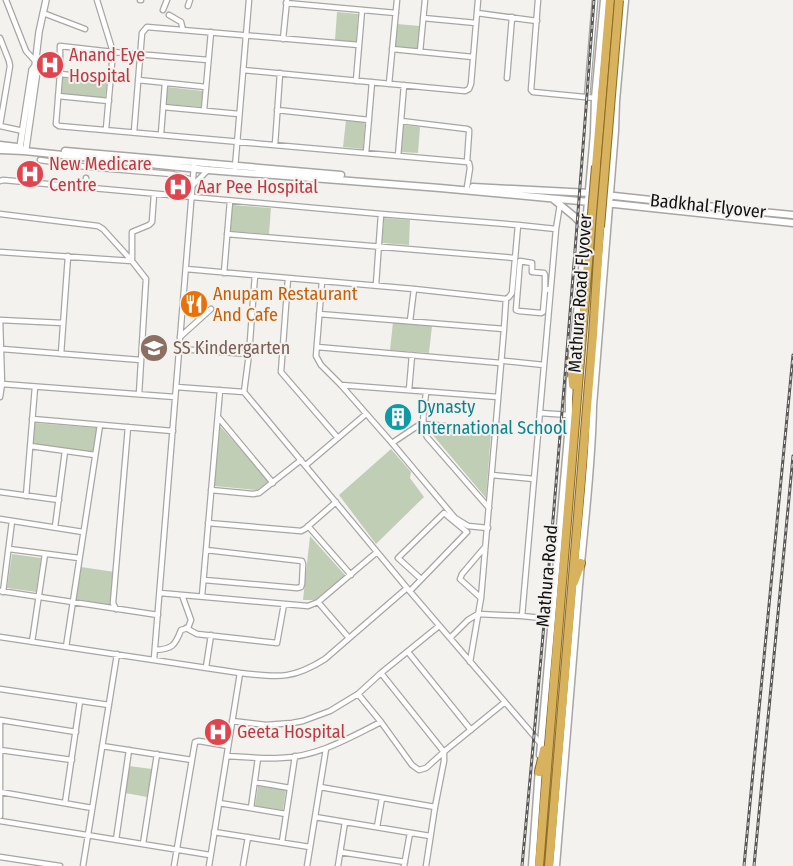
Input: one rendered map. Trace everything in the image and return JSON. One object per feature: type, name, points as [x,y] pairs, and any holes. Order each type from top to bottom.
[{"type":"highway","name":"Mathura Road Flyover","points":[[574,429],[610,0]]},
{"type":"highway","name":"Mathura Road Flyover","points":[[571,589],[620,0]]},
{"type":"highway","points":[[572,361],[574,429]]},
{"type":"highway","name":"Mathura Road","points":[[550,725],[574,429]]},
{"type":"highway","points":[[571,589],[581,563]]},
{"type":"highway","name":"Mathura Road","points":[[549,866],[571,589]]},
{"type":"highway","points":[[539,772],[550,725]]},
{"type":"highway","points":[[539,866],[550,725]]},
{"type":"main road","points":[[532,866],[568,399],[591,170],[604,0]]},
{"type":"main road","points":[[556,866],[590,470],[593,406],[625,0]]},
{"type":"main road","points":[[615,131],[618,148],[614,186],[615,191],[623,196]]},
{"type":"main road","points":[[0,145],[183,167],[194,165],[208,170],[235,169]]},
{"type":"main road","points":[[0,150],[23,148],[235,169]]},
{"type":"main road","name":"Badkhal Flyover","points":[[235,169],[588,193],[793,215]]},
{"type":"main road","name":"Badkhal Flyover","points":[[235,169],[633,205],[793,223]]},
{"type":"main road","points":[[591,170],[593,173],[606,175],[612,169]]},
{"type":"main road","points":[[552,198],[585,228]]},
{"type":"main road","points":[[608,217],[616,208],[623,205]]},
{"type":"main road","points":[[586,218],[593,215],[608,217]]},
{"type":"street","points":[[6,0],[26,52],[36,64]]},
{"type":"street","points":[[23,148],[37,71],[39,32],[46,0]]},
{"type":"street","points":[[97,0],[113,52],[106,129]]},
{"type":"street","points":[[163,10],[167,0]]},
{"type":"street","points":[[188,6],[190,0]]},
{"type":"street","points":[[235,169],[249,0]]},
{"type":"street","points":[[389,84],[397,0]]},
{"type":"street","points":[[420,52],[425,0]]},
{"type":"street","points":[[243,70],[465,91],[472,84],[478,0]]},
{"type":"street","points":[[538,0],[531,90],[533,92],[596,98]]},
{"type":"street","points":[[587,97],[595,0]]},
{"type":"street","points":[[283,39],[286,2],[396,13]]},
{"type":"street","points":[[356,81],[362,10]]},
{"type":"street","points":[[43,13],[86,29]]},
{"type":"street","points":[[477,13],[537,21]]},
{"type":"street","points":[[169,15],[181,22],[183,30]]},
{"type":"street","points":[[506,78],[512,17]]},
{"type":"street","points":[[423,18],[476,23]]},
{"type":"street","points":[[134,132],[142,33],[147,27],[359,45]]},
{"type":"street","points":[[204,110],[211,32]]},
{"type":"street","points":[[0,38],[10,66],[0,126],[23,131]]},
{"type":"street","points":[[208,60],[60,46],[56,124],[59,126],[467,162]]},
{"type":"street","points":[[392,49],[474,56]]},
{"type":"street","points":[[23,148],[23,131],[32,70],[36,64]]},
{"type":"street","points":[[275,145],[280,73]]},
{"type":"street","points":[[60,74],[110,80]]},
{"type":"street","points":[[138,80],[206,87]]},
{"type":"street","points":[[366,153],[372,82]]},
{"type":"street","points":[[161,134],[165,83]]},
{"type":"street","points":[[398,156],[404,85]]},
{"type":"street","points":[[58,96],[109,101]]},
{"type":"street","points":[[163,107],[239,114]]},
{"type":"street","points":[[277,110],[369,120]]},
{"type":"street","points":[[400,121],[469,130],[467,162],[470,168],[467,186]]},
{"type":"street","points":[[40,160],[87,167],[172,174],[189,179]]},
{"type":"street","points":[[154,659],[194,165]]},
{"type":"street","points":[[183,167],[192,186]]},
{"type":"street","points":[[192,186],[208,170]]},
{"type":"street","points":[[85,188],[86,178]]},
{"type":"street","points":[[0,181],[556,229]]},
{"type":"street","points":[[132,261],[132,232],[152,222],[154,194]]},
{"type":"street","points":[[224,273],[230,201]]},
{"type":"street","points":[[522,616],[544,365],[548,290],[560,204]]},
{"type":"street","points":[[0,214],[98,226],[103,229],[146,278],[138,394]]},
{"type":"street","points":[[376,285],[381,214]]},
{"type":"street","points":[[186,270],[414,288],[506,299],[512,293],[518,225]]},
{"type":"street","points":[[227,234],[515,258]]},
{"type":"street","points":[[0,252],[132,261]]},
{"type":"street","points":[[61,354],[68,256]]},
{"type":"street","points":[[506,307],[516,308],[519,311],[543,312],[548,290],[545,275],[544,273],[532,272],[532,263],[520,262],[516,308]]},
{"type":"street","points":[[244,392],[255,275]]},
{"type":"street","points":[[288,278],[281,372],[338,438]]},
{"type":"street","points":[[322,281],[316,356],[321,366],[341,385],[455,518],[468,526],[488,528]]},
{"type":"street","points":[[410,321],[414,288]]},
{"type":"street","points":[[470,662],[482,598],[498,397],[503,362],[506,299]]},
{"type":"street","points":[[180,337],[211,309]]},
{"type":"street","points":[[319,314],[504,328]]},
{"type":"street","points":[[0,397],[2,349],[0,320],[63,323]]},
{"type":"street","points":[[317,347],[544,365]]},
{"type":"street","points":[[2,349],[141,360]]},
{"type":"street","points":[[179,349],[249,354]]},
{"type":"street","points":[[409,390],[412,355]]},
{"type":"street","points":[[2,384],[175,397]]},
{"type":"street","points":[[341,385],[498,397]]},
{"type":"street","points":[[176,386],[244,392],[408,590],[541,745]]},
{"type":"street","points":[[26,496],[35,387]]},
{"type":"street","points":[[202,596],[220,390]]},
{"type":"street","points":[[426,392],[424,432],[489,508]]},
{"type":"street","points":[[540,413],[568,415]]},
{"type":"street","points":[[306,465],[366,414]]},
{"type":"street","points":[[218,417],[273,483]]},
{"type":"street","points":[[32,419],[173,431]]},
{"type":"street","points":[[392,443],[419,425],[424,424],[495,431]]},
{"type":"street","points":[[66,647],[100,425]]},
{"type":"street","points":[[116,609],[113,603],[128,427]]},
{"type":"street","points":[[30,446],[95,455]]},
{"type":"street","points":[[55,527],[65,451]]},
{"type":"street","points":[[211,490],[259,493],[301,460]]},
{"type":"street","points":[[492,475],[534,479]]},
{"type":"street","points":[[0,492],[59,500]]},
{"type":"street","points":[[208,523],[301,531],[336,502]]},
{"type":"street","points":[[0,637],[240,673],[271,677],[292,675],[313,667],[325,659],[421,579],[467,532],[444,512],[398,558],[421,579]]},
{"type":"street","points":[[0,519],[83,532]]},
{"type":"street","points":[[12,521],[1,592],[158,615]]},
{"type":"street","points":[[308,526],[351,575]]},
{"type":"street","points":[[482,598],[460,579],[485,546]]},
{"type":"street","points":[[8,549],[79,558]]},
{"type":"street","points":[[204,580],[297,588],[301,587],[302,584],[302,561],[206,550]]},
{"type":"street","points":[[160,593],[308,606],[318,602],[377,552]]},
{"type":"street","points":[[32,642],[45,554]]},
{"type":"street","points":[[155,650],[167,649],[172,646],[177,641],[181,630],[188,628],[191,620],[182,595]]},
{"type":"street","points":[[318,602],[349,638]]},
{"type":"street","points":[[186,628],[197,634],[277,643],[284,604]]},
{"type":"street","points":[[450,638],[468,620],[478,614],[552,619]]},
{"type":"street","points":[[232,721],[266,725],[292,724],[303,722],[330,711],[358,694],[439,626]]},
{"type":"street","points":[[206,667],[211,635]]},
{"type":"street","points":[[408,652],[471,730]]},
{"type":"street","points":[[83,866],[117,654]]},
{"type":"street","points":[[209,866],[240,673]]},
{"type":"street","points":[[381,674],[444,752],[426,866]]},
{"type":"street","points":[[0,689],[109,705]]},
{"type":"street","points":[[358,694],[412,765],[419,770],[426,768],[505,702]]},
{"type":"street","points":[[65,804],[80,700]]},
{"type":"street","points":[[0,816],[0,720],[76,732]]},
{"type":"street","points":[[226,756],[281,758],[295,756],[326,749],[381,722]]},
{"type":"street","points":[[174,866],[196,742],[228,746]]},
{"type":"street","points":[[102,746],[192,760]]},
{"type":"street","points":[[307,866],[326,749]]},
{"type":"street","points":[[0,750],[72,760]]},
{"type":"street","points":[[116,840],[129,750]]},
{"type":"street","points":[[143,844],[157,754]]},
{"type":"street","points":[[282,842],[295,756]]},
{"type":"street","points":[[251,808],[258,758]]},
{"type":"street","points":[[255,782],[290,788]]},
{"type":"street","points":[[320,787],[435,807]]},
{"type":"street","points":[[0,792],[92,808]]},
{"type":"street","points":[[377,827],[382,798]]},
{"type":"street","points":[[219,803],[286,814]]},
{"type":"street","points":[[315,816],[430,836]]},
{"type":"street","points":[[0,821],[210,855]]},
{"type":"street","points":[[338,866],[345,822]]},
{"type":"street","points":[[214,832],[310,846]]},
{"type":"street","points":[[340,852],[405,864],[410,833]]},
{"type":"street","points":[[243,866],[248,837]]},
{"type":"street","points":[[0,857],[60,866]]},
{"type":"green space","points":[[337,12],[358,14],[356,42],[335,40]]},
{"type":"green space","points":[[397,24],[420,26],[418,49],[395,47]]},
{"type":"green space","points":[[63,78],[107,82],[105,98],[61,94]]},
{"type":"green space","points":[[167,87],[203,91],[201,107],[165,104]]},
{"type":"green space","points":[[346,120],[365,122],[363,149],[343,147]]},
{"type":"green space","points":[[403,125],[420,127],[418,153],[401,152]]},
{"type":"green space","points":[[232,205],[271,208],[269,234],[230,231]]},
{"type":"green space","points":[[384,218],[410,220],[409,245],[382,243]]},
{"type":"green space","points":[[393,322],[432,326],[429,353],[390,350]]},
{"type":"green space","points":[[35,423],[97,428],[93,452],[32,445]]},
{"type":"green space","points":[[220,426],[269,481],[257,490],[214,486]]},
{"type":"green space","points":[[426,427],[491,433],[486,498]]},
{"type":"green space","points":[[391,449],[411,472],[410,478],[424,497],[376,544],[339,495]]},
{"type":"green space","points":[[310,536],[345,575],[315,600],[303,600]]},
{"type":"green space","points":[[12,554],[41,558],[36,592],[7,588]]},
{"type":"green space","points":[[81,567],[115,572],[113,605],[76,599]]},
{"type":"green space","points":[[129,766],[152,769],[147,797],[125,793]]},
{"type":"green space","points":[[258,786],[286,790],[283,810],[255,806]]},
{"type":"railway","points":[[522,866],[542,650],[594,0]]},
{"type":"railway","points":[[744,866],[793,355]]},
{"type":"railway","points":[[754,866],[793,456]]},
{"type":"place","name":"Anand Eye Hospital","points":[[50,65]]},
{"type":"place","name":"New Medicare Centre","points":[[30,174]]},
{"type":"place","name":"Aar Pee Hospital","points":[[178,187]]},
{"type":"place","name":"Anupam Restaurant And Cafe","points":[[194,304]]},
{"type":"place","name":"SS Kindergarten","points":[[154,348]]},
{"type":"place","name":"Dynasty International School","points":[[398,417]]},
{"type":"place","name":"Geeta Hospital","points":[[218,732]]}]
